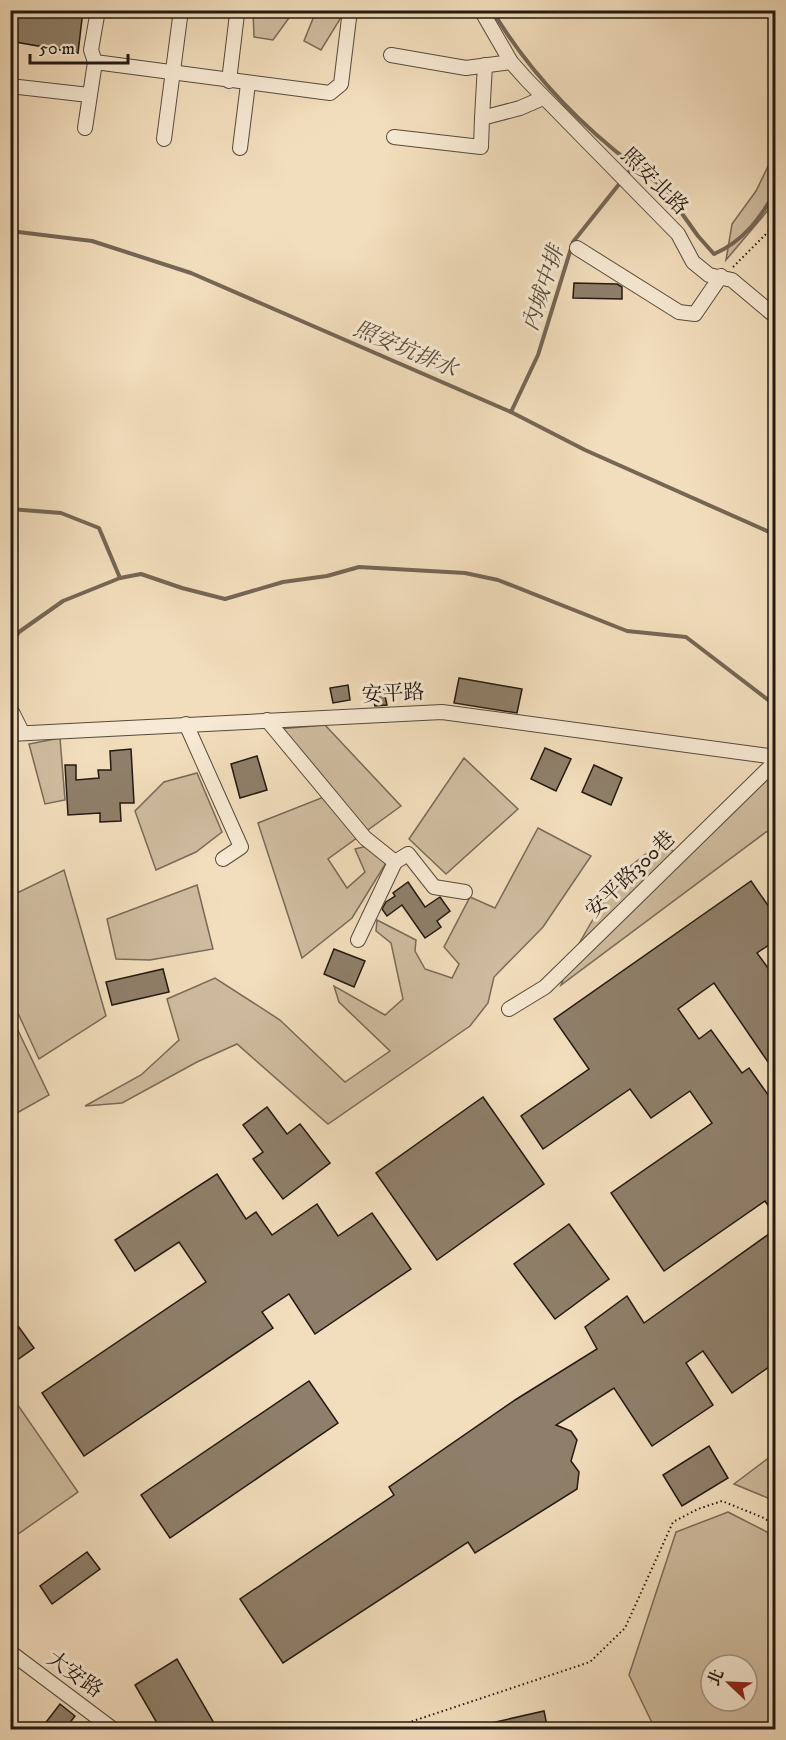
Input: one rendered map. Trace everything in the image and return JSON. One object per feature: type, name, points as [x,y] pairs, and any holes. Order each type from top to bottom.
[{"type":"street","points":[[85,128],[95,62],[92,50],[98,10]]},
{"type":"street","points":[[164,139],[181,10]]},
{"type":"street","points":[[95,62],[248,84],[330,93],[340,84],[350,10]]},
{"type":"street","name":"照安北路","points":[[481,10],[511,62],[543,98],[652,205],[678,234],[693,261],[709,275],[732,280],[776,317]]},
{"type":"street","points":[[229,81],[237,14]]},
{"type":"street","points":[[391,55],[466,68],[511,62]]},
{"type":"street","points":[[394,137],[481,147],[485,65]]},
{"type":"street","points":[[240,148],[248,84]]},
{"type":"street","points":[[10,86],[89,95]]},
{"type":"street","points":[[482,118],[520,108],[543,98]]},
{"type":"street","points":[[577,248],[679,312],[695,314],[721,276]]},
{"type":"street","points":[[10,708],[16,733]]},
{"type":"street","name":"安平路","points":[[16,733],[442,712],[776,759]]},
{"type":"street","points":[[267,720],[365,838],[395,862]]},
{"type":"street","points":[[186,724],[241,847],[223,859]]},
{"type":"street","name":"安平路300巷","points":[[509,1009],[545,987],[776,759]]},
{"type":"street","points":[[358,940],[395,862],[408,854],[434,887],[465,892]]},
{"type":"street","name":"大安路","points":[[10,1652],[114,1730]]},
{"type":"path","points":[[721,276],[776,224]]},
{"type":"path","points":[[386,1730],[590,1662],[625,1628],[673,1522],[698,1509],[722,1501],[764,1518],[776,1526]]},
{"type":"shaded area","points":[[253,11],[294,11],[273,40],[254,37]]},
{"type":"shaded area","points":[[316,11],[345,11],[321,50],[304,41]]},
{"type":"shaded area","points":[[775,152],[775,202],[726,260],[732,224],[756,191]]},
{"type":"shaded area","points":[[325,725],[401,806],[328,859],[347,888],[365,872],[355,849],[367,846],[386,863],[352,918],[302,958],[258,823],[324,797],[278,729]]},
{"type":"shaded area","points":[[60,738],[65,800],[45,804],[29,744]]},
{"type":"shaded area","points":[[464,758],[518,809],[446,874],[409,839]]},
{"type":"shaded area","points":[[775,766],[775,830],[766,832],[561,985],[573,954],[618,876],[661,842],[677,854]]},
{"type":"shaded area","points":[[197,773],[222,832],[196,852],[156,870],[135,811],[164,782]]},
{"type":"shaded area","points":[[538,828],[591,856],[543,927],[494,977],[488,1003],[470,1026],[328,1124],[237,1044],[197,1062],[122,1103],[85,1106],[141,1075],[179,1040],[167,999],[215,978],[280,1020],[345,1082],[390,1051],[339,1002],[334,986],[385,1015],[403,999],[391,943],[376,931],[377,920],[416,940],[415,951],[425,969],[452,978],[459,964],[444,947],[470,897],[495,908]]},
{"type":"shaded area","points":[[64,870],[106,1016],[39,1059],[11,998],[11,896]]},
{"type":"shaded area","points":[[197,885],[213,949],[150,960],[116,959],[107,919]]},
{"type":"shaded area","points":[[11,1016],[49,1095],[15,1114],[11,1111]]},
{"type":"shaded area","points":[[15,1401],[78,1492],[11,1539],[10,1404]]},
{"type":"shaded area","points":[[775,1453],[775,1508],[768,1498],[734,1484]]},
{"type":"shaded area","points":[[728,1512],[767,1532],[775,1552],[775,1729],[655,1729],[629,1675],[676,1532]]},
{"type":"building","points":[[10,10],[83,10],[78,53],[10,41]]},
{"type":"building","points":[[574,283],[617,284],[622,287],[622,299],[573,298]]},
{"type":"building","points":[[459,678],[522,689],[517,713],[454,703]]},
{"type":"building","points":[[348,685],[350,700],[333,703],[330,688]]},
{"type":"building","points":[[383,687],[387,705],[375,706],[371,690]]},
{"type":"building","points":[[545,748],[571,759],[556,791],[531,779]]},
{"type":"building","points":[[131,749],[134,803],[120,803],[121,821],[100,822],[100,813],[68,815],[65,765],[76,765],[76,780],[99,778],[98,770],[111,770],[110,751]]},
{"type":"building","points":[[257,756],[267,790],[240,798],[231,764]]},
{"type":"building","points":[[594,765],[622,778],[611,805],[582,792]]},
{"type":"building","points":[[751,881],[776,917],[776,940],[757,953],[776,979],[776,1056],[768,1062],[714,983],[678,1009],[699,1039],[711,1030],[742,1073],[749,1068],[776,1106],[776,1217],[765,1201],[664,1271],[611,1193],[712,1123],[690,1091],[651,1118],[630,1089],[543,1149],[521,1116],[589,1069],[554,1019]]},
{"type":"building","points":[[408,882],[425,907],[440,897],[450,911],[437,921],[441,927],[425,938],[402,905],[387,916],[382,909],[386,902],[395,896],[393,893]]},
{"type":"building","points":[[334,949],[365,961],[354,987],[324,974]]},
{"type":"building","points":[[163,969],[169,992],[112,1005],[106,982]]},
{"type":"building","points":[[483,1097],[544,1184],[437,1260],[376,1173]]},
{"type":"building","points":[[267,1107],[287,1134],[300,1124],[330,1163],[283,1199],[253,1159],[263,1152],[243,1125]]},
{"type":"building","points":[[217,1174],[246,1219],[256,1212],[272,1235],[317,1204],[338,1236],[372,1213],[411,1269],[315,1334],[289,1294],[262,1312],[273,1328],[84,1456],[42,1393],[206,1282],[179,1242],[135,1271],[115,1240]]},
{"type":"building","points":[[569,1224],[609,1279],[555,1319],[514,1264]]},
{"type":"building","points":[[776,1229],[776,1362],[732,1393],[703,1351],[686,1363],[713,1405],[652,1446],[614,1388],[556,1425],[571,1431],[577,1440],[571,1461],[579,1472],[577,1489],[475,1553],[468,1542],[283,1663],[240,1599],[394,1495],[389,1487],[515,1400],[597,1349],[585,1327],[627,1296],[644,1323]]},
{"type":"building","points":[[10,1315],[34,1348],[10,1365]]},
{"type":"building","points":[[309,1381],[338,1423],[170,1538],[141,1495]]},
{"type":"building","points":[[709,1446],[728,1478],[682,1506],[663,1475]]},
{"type":"building","points":[[87,1552],[100,1569],[52,1604],[40,1586]]},
{"type":"building","points":[[177,1659],[218,1730],[161,1730],[135,1685]]},
{"type":"building","points":[[60,1704],[75,1716],[64,1730],[40,1730]]},
{"type":"building","points":[[544,1711],[548,1730],[482,1730],[482,1725]]},
{"type":"waterway","points":[[492,10],[506,33],[555,95],[612,149],[633,165]]},
{"type":"waterway","name":"內城中排","points":[[629,172],[633,165],[663,187],[698,236],[714,254],[725,249],[750,228],[776,191]]},
{"type":"waterway","name":"內城中排","points":[[511,412],[538,355],[573,242],[620,183]]},
{"type":"waterway","name":"照安坑排水","points":[[10,231],[92,241],[191,273],[511,412],[585,450],[776,535]]},
{"type":"waterway","points":[[10,509],[61,513],[99,528],[120,578]]},
{"type":"waterway","points":[[10,644],[19,632],[63,601],[120,578],[141,574],[225,599],[283,582],[327,576],[359,567],[465,573],[498,580],[627,631],[686,637],[776,706]]}]
